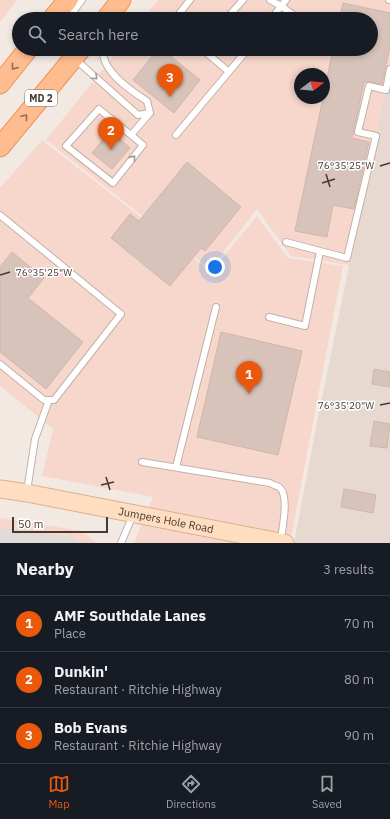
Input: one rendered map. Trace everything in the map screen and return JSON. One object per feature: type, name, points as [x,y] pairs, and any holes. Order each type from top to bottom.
[{"type":"main road","points":[[58,12],[68,0]]},
{"type":"main road","points":[[112,12],[122,0]]},
{"type":"main road","points":[[0,84],[22,56]]},
{"type":"main road","name":"MD 2","points":[[0,147],[73,56]]},
{"type":"main road","name":"Jumpers Hole Road","points":[[0,489],[134,513],[283,543]]},
{"type":"lane","points":[[73,12],[82,0]]},
{"type":"lane","points":[[117,12],[122,0]]},
{"type":"lane","points":[[181,12],[190,0]]},
{"type":"lane","points":[[232,12],[243,0]]},
{"type":"lane","points":[[270,0],[289,12]]},
{"type":"lane","points":[[276,12],[286,0]]},
{"type":"lane","points":[[78,56],[138,115],[150,113]]},
{"type":"lane","points":[[104,56],[116,77],[130,90],[147,101],[150,113]]},
{"type":"lane","points":[[210,56],[229,72]]},
{"type":"lane","points":[[176,135],[242,56]]},
{"type":"lane","points":[[286,242],[346,258],[376,136],[358,132],[369,86],[386,90],[390,69]]},
{"type":"lane","points":[[99,109],[131,134],[144,145],[112,183],[66,146],[99,109]]},
{"type":"lane","points":[[131,134],[150,113]]},
{"type":"lane","points":[[0,215],[121,314],[54,400],[44,400],[0,364]]},
{"type":"lane","points":[[269,317],[305,326],[320,251]]},
{"type":"lane","points":[[176,467],[216,308]]},
{"type":"lane","points":[[27,493],[35,440],[49,400]]},
{"type":"lane","points":[[142,462],[270,483],[280,487],[284,493],[285,504],[283,543]]},
{"type":"lane","points":[[121,543],[134,513]]},
{"type":"shaded area","points":[[0,0],[17,0],[0,22]]},
{"type":"shaded area","points":[[158,0],[390,0],[390,67],[349,265],[291,256],[257,209],[210,269],[46,140],[113,56],[378,56],[378,12],[149,12]]},
{"type":"shaded area","points":[[390,67],[390,543],[294,543],[316,427]]},
{"type":"shaded area","points":[[42,140],[211,272],[257,216],[288,258],[343,266],[290,543],[134,543],[153,497],[42,476],[53,429],[0,386],[0,188]]},
{"type":"shaded area","points":[[0,518],[83,531],[96,543],[0,543]]},
{"type":"shaded area","points":[[0,528],[73,537],[80,543],[0,543]]},
{"type":"building","points":[[343,3],[390,13],[390,46],[382,84],[364,82],[352,138],[369,142],[354,209],[333,205],[327,237],[295,231],[322,104],[330,104],[329,68],[332,56],[378,56],[378,12],[341,12]]},
{"type":"building","points":[[152,56],[171,56],[200,80],[174,113],[133,80]]},
{"type":"building","points":[[110,131],[130,148],[112,169],[92,153]]},
{"type":"building","points":[[187,162],[241,207],[205,251],[201,248],[170,286],[111,238],[130,214],[139,221]]},
{"type":"building","points":[[12,252],[44,278],[28,298],[83,342],[46,389],[0,352],[0,267]]},
{"type":"building","points":[[221,332],[302,351],[278,455],[197,437]]},
{"type":"building","points":[[374,369],[390,372],[390,387],[372,384]]},
{"type":"building","points":[[374,421],[390,424],[387,448],[370,446]]},
{"type":"building","points":[[344,489],[376,495],[373,513],[341,507]]},
{"type":"place","name":"Bob Evans","points":[[170,97]]},
{"type":"place","name":"Dunkin'","points":[[111,150]]},
{"type":"place","name":"AMF Southdale Lanes","points":[[249,394]]}]
